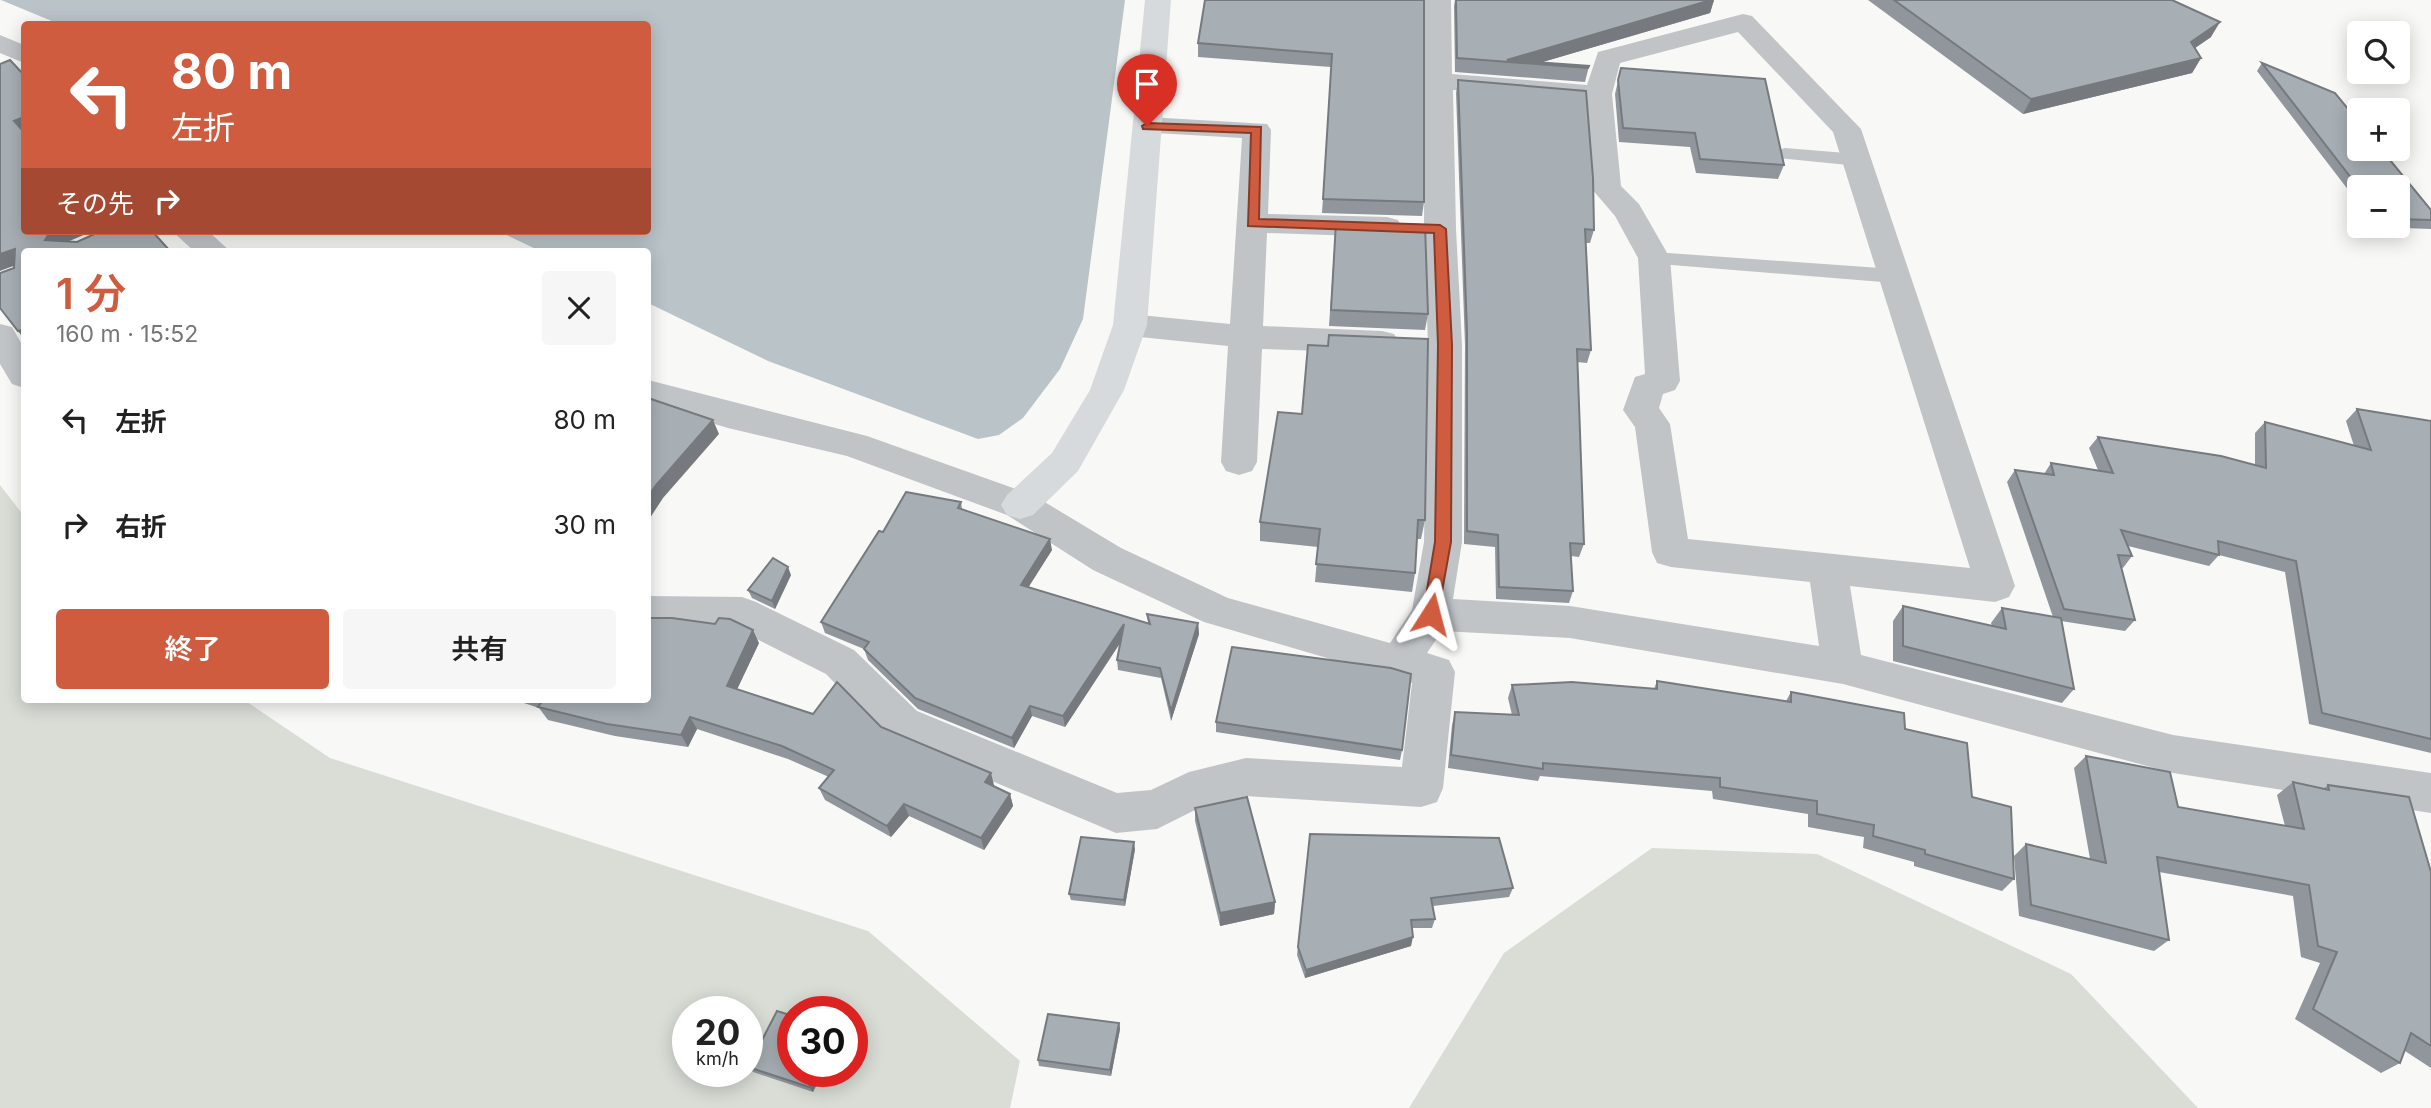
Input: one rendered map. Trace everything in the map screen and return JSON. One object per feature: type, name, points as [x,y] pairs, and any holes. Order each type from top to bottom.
[{"type":"street","points":[[1020,505],[1065,462],[1107,390],[1130,325],[1158,0]]},
{"type":"street","points":[[1399,663],[1431,614],[1443,542],[1445,345],[1440,229],[1438,0]]},
{"type":"street","points":[[1743,22],[1847,129],[1995,586],[1671,552],[1652,424],[1641,410],[1647,386],[1664,381],[1654,258],[1629,211],[1606,188],[1598,93],[1608,58],[1743,22]]},
{"type":"street","points":[[0,43],[21,54]]},
{"type":"street","points":[[1438,81],[1598,93]]},
{"type":"street","points":[[1147,126],[1257,130],[1239,462]]},
{"type":"street","points":[[1252,223],[1440,229]]},
{"type":"street","points":[[193,235],[210,248]]},
{"type":"street","points":[[1130,325],[1246,337],[1445,345]]},
{"type":"street","points":[[0,335],[21,371]]},
{"type":"street","points":[[651,393],[728,415],[854,445],[1020,505],[1107,559],[1219,611],[1434,672],[1421,788],[1246,777],[1189,791],[1157,809],[1116,813],[902,724],[839,662],[742,613],[651,612]]},
{"type":"street","points":[[1827,568],[1843,667]]},
{"type":"street","points":[[1431,614],[1570,622],[1843,667],[2173,754],[2431,793]]},
{"type":"lane","points":[[1785,154],[1858,160]]},
{"type":"lane","points":[[1654,258],[1895,276]]},
{"type":"shaded area","points":[[1,0],[1125,0],[1083,319],[1060,369],[1023,418],[999,435],[978,439],[768,361],[651,304],[651,248],[534,248],[506,235],[651,235],[651,21],[52,21]]},
{"type":"shaded area","points":[[0,485],[21,512],[21,703],[248,703],[330,758],[868,931],[1020,1061],[1010,1108],[0,1108]]},
{"type":"shaded area","points":[[1652,848],[1817,854],[2071,974],[2198,1108],[1409,1108],[1504,953]]},
{"type":"building","points":[[1205,0],[1424,0],[1424,202],[1323,199],[1332,54],[1198,43]]},
{"type":"building","points":[[1456,0],[1711,0],[1507,60],[1589,66],[1588,68],[1457,58]]},
{"type":"building","points":[[1894,0],[2172,0],[2220,22],[2191,42],[2201,58],[2031,99]]},
{"type":"building","points":[[10,60],[21,72],[21,118],[14,121],[21,129],[21,235],[48,235],[45,240],[77,242],[92,235],[156,235],[167,248],[21,248],[21,330],[18,331],[0,308],[0,273],[14,268],[15,249],[0,254],[0,64]]},
{"type":"building","points":[[2262,63],[2335,93],[2347,108],[2347,161],[2391,161],[2402,175],[2349,175]]},
{"type":"building","points":[[1621,68],[1765,79],[1784,165],[1700,159],[1695,133],[1623,128],[1618,80]]},
{"type":"building","points":[[1458,80],[1586,91],[1593,178],[1594,230],[1585,229],[1591,350],[1577,349],[1584,544],[1570,543],[1573,591],[1499,587],[1498,535],[1467,531],[1467,332]]},
{"type":"building","points":[[2410,184],[2431,210],[2431,220],[2410,219]]},
{"type":"building","points":[[1336,222],[1425,225],[1428,314],[1331,310]]},
{"type":"building","points":[[1329,335],[1428,339],[1425,520],[1418,520],[1415,573],[1316,564],[1320,529],[1260,522],[1278,412],[1302,414],[1308,345],[1328,346]]},
{"type":"building","points":[[651,399],[713,420],[651,492]]},
{"type":"building","points":[[2357,409],[2431,421],[2431,739],[2322,713],[2296,561],[2218,541],[2219,555],[2121,530],[2132,556],[2118,555],[2135,620],[2064,609],[2015,470],[2054,475],[2051,463],[2113,473],[2098,437],[2221,456],[2266,468],[2265,422],[2371,450]]},
{"type":"building","points":[[906,492],[961,502],[958,508],[1050,539],[1021,585],[1150,624],[1147,614],[1198,623],[1171,711],[1160,668],[1117,660],[1124,624],[1063,716],[1030,706],[1012,738],[915,698],[864,649],[869,642],[821,622],[879,531],[883,532]]},
{"type":"building","points":[[773,558],[788,567],[772,601],[748,590]]},
{"type":"building","points":[[1903,606],[2006,629],[2002,608],[2061,618],[2074,689],[1903,646]]},
{"type":"building","points":[[651,618],[715,624],[719,618],[730,619],[753,630],[727,686],[813,714],[837,682],[881,727],[991,773],[985,782],[1010,794],[981,838],[904,804],[887,826],[819,788],[834,770],[782,746],[690,717],[681,735],[607,724],[538,707],[541,703],[651,703]]},
{"type":"building","points":[[1232,647],[1391,668],[1411,674],[1402,750],[1216,722]]},
{"type":"building","points":[[1657,681],[1791,702],[1791,692],[1904,713],[1905,729],[1967,743],[1972,797],[2011,807],[2014,879],[1873,836],[1874,825],[1817,814],[1817,801],[1720,787],[1720,778],[1543,763],[1543,769],[1451,755],[1455,712],[1519,715],[1512,685],[1572,682],[1657,689]]},
{"type":"building","points":[[2086,756],[2170,772],[2178,807],[2304,829],[2293,782],[2329,790],[2328,785],[2409,797],[2431,872],[2431,1046],[2411,1033],[2400,1063],[2313,1009],[2337,952],[2318,946],[2309,885],[2157,857],[2169,940],[2031,905],[2026,844],[2106,863]]},
{"type":"building","points":[[1247,797],[1275,902],[1220,913],[1195,808]]},
{"type":"building","points":[[1310,834],[1499,838],[1513,888],[1431,898],[1435,919],[1411,920],[1413,937],[1306,970],[1298,947]]},
{"type":"building","points":[[1081,837],[1134,842],[1124,900],[1069,894]]},
{"type":"building","points":[[777,1011],[777,1077],[763,1072],[763,1038]]},
{"type":"building","points":[[1048,1014],[1119,1023],[1110,1070],[1038,1060]]},
{"type":"route","points":[[1147,126],[1257,130],[1252,223],[1440,229],[1445,345],[1443,542],[1431,614]]}]
